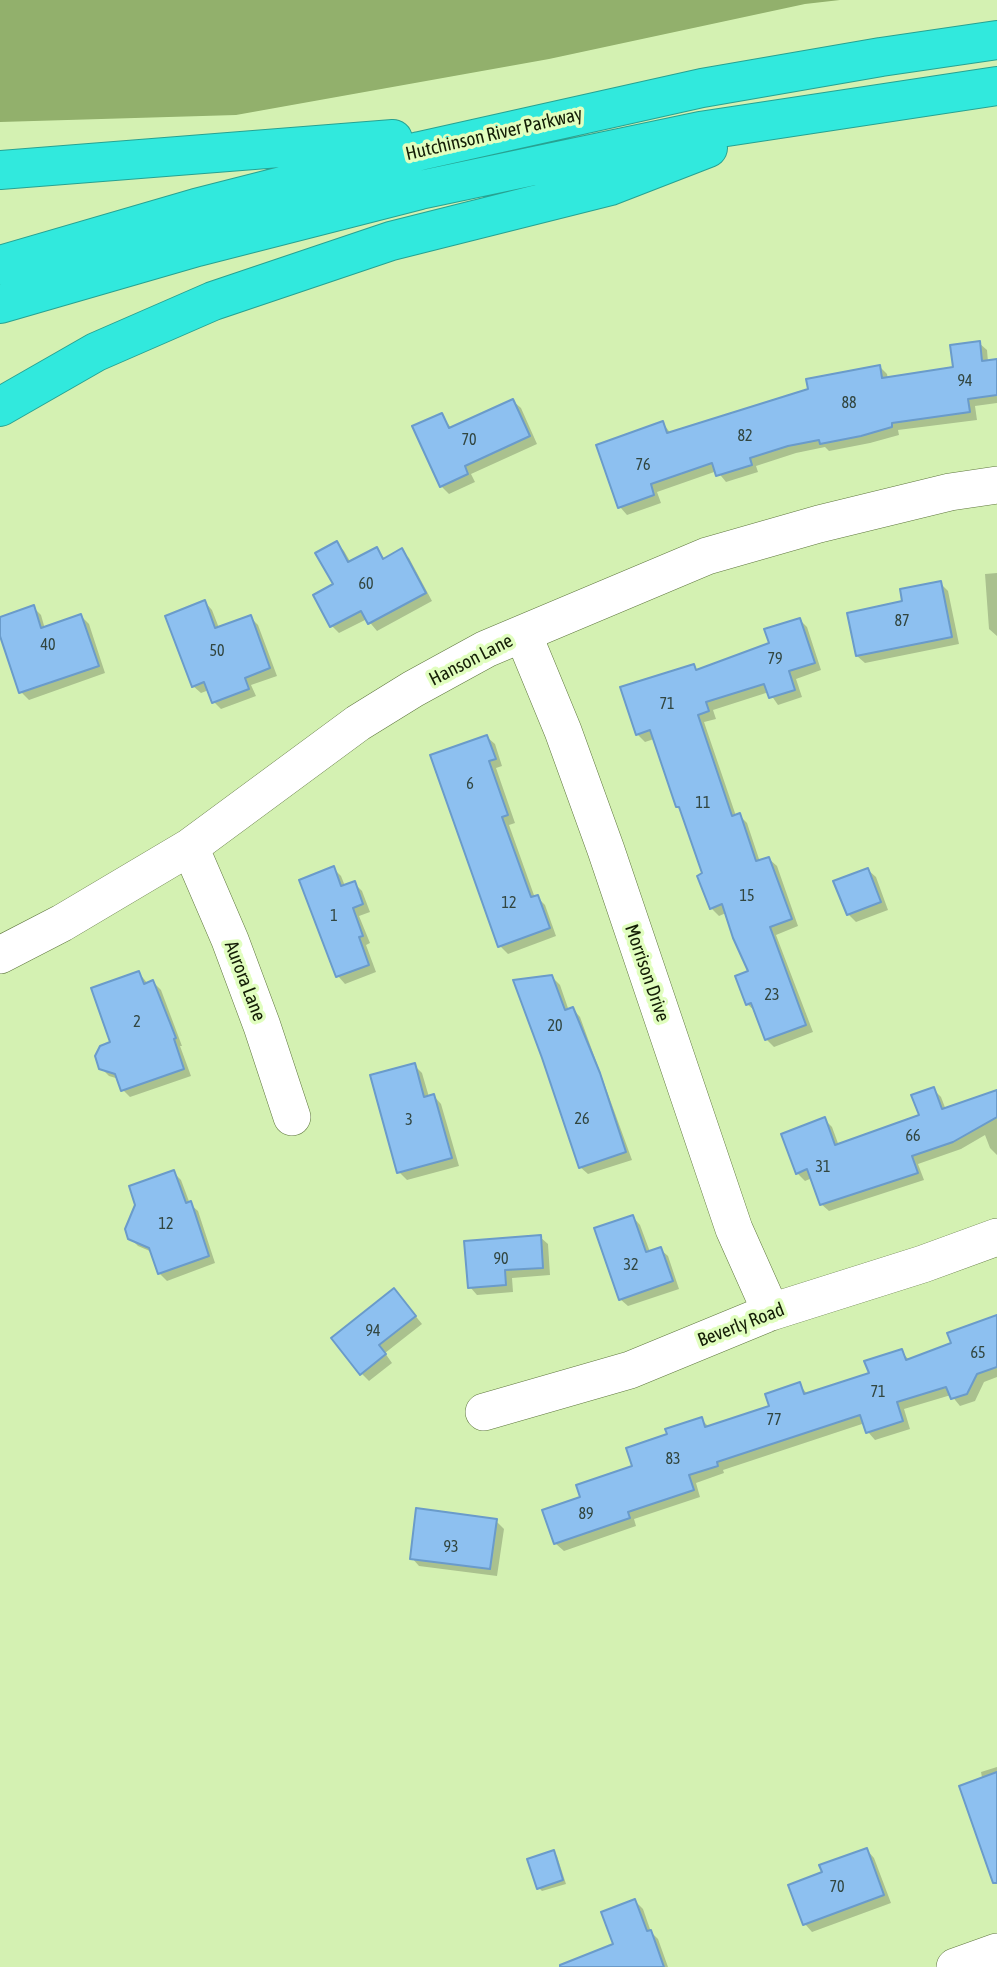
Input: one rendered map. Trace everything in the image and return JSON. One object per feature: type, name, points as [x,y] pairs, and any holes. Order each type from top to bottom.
[{"type":"highway","name":"Hutchinson River Parkway","points":[[0,265],[196,208],[524,127],[702,88],[997,40]]},
{"type":"highway","name":"Hutchinson River Parkway","points":[[0,304],[197,247],[420,190],[686,134],[997,86]]},
{"type":"highway","points":[[0,407],[96,352],[213,301],[391,241],[610,186],[779,121]]},
{"type":"highway","points":[[0,170],[166,159],[524,127]]},
{"type":"street","name":"Hanson Lane","points":[[0,955],[62,923],[190,847],[358,723],[448,670],[523,634],[707,556],[819,524],[923,499],[997,485]]},
{"type":"street","name":"Morrison Drive","points":[[523,634],[563,731],[606,850],[734,1229],[771,1312]]},
{"type":"street","name":"Aurora Lane","points":[[190,847],[230,940],[292,1117]]},
{"type":"street","name":"Beverly Road","points":[[484,1412],[630,1370],[771,1312],[997,1237]]},
{"type":"green space","points":[[0,0],[840,0],[805,4],[549,59],[236,115],[0,122]]},
{"type":"building","points":[[980,341],[982,361],[997,359],[997,395],[968,399],[970,412],[892,423],[892,427],[820,444],[819,440],[788,446],[750,458],[752,465],[716,476],[712,463],[651,484],[654,495],[618,508],[596,445],[663,421],[667,433],[808,389],[806,379],[880,365],[882,378],[953,367],[950,345]]},
{"type":"building","points":[[513,399],[530,436],[465,466],[468,474],[440,487],[412,426],[442,413],[449,428]]},
{"type":"building","points":[[337,541],[348,562],[377,547],[383,559],[402,548],[426,593],[368,624],[361,611],[330,627],[313,595],[333,584],[315,553]]},
{"type":"building","points":[[941,581],[952,637],[856,656],[847,613],[902,601],[900,589]]},
{"type":"building","points":[[205,600],[215,628],[251,615],[270,668],[245,678],[249,689],[212,703],[204,682],[192,687],[165,616]]},
{"type":"building","points":[[34,605],[41,628],[81,614],[99,666],[19,693],[0,636],[0,617]]},
{"type":"building","points":[[800,618],[815,663],[789,671],[795,690],[769,698],[764,684],[706,702],[709,711],[698,715],[732,816],[740,813],[756,861],[769,857],[792,919],[770,927],[806,1025],[765,1040],[751,1003],[746,1005],[735,976],[748,971],[722,904],[710,909],[697,876],[702,873],[650,730],[636,735],[620,687],[694,664],[696,670],[769,643],[764,629]]},
{"type":"building","points":[[487,735],[496,759],[489,761],[508,815],[502,817],[531,897],[538,895],[550,928],[498,947],[430,755]]},
{"type":"building","points":[[334,866],[341,886],[355,881],[363,904],[353,908],[369,965],[336,977],[299,880]]},
{"type":"building","points":[[868,868],[881,902],[847,915],[833,881]]},
{"type":"building","points":[[139,971],[144,984],[153,980],[176,1038],[174,1039],[184,1069],[121,1091],[115,1074],[99,1069],[95,1056],[100,1046],[110,1042],[91,988]]},
{"type":"building","points":[[552,975],[565,1010],[573,1007],[600,1073],[626,1152],[579,1168],[513,980]]},
{"type":"building","points":[[415,1063],[424,1097],[434,1094],[452,1158],[397,1173],[370,1075]]},
{"type":"building","points":[[934,1087],[942,1109],[997,1090],[997,1117],[953,1142],[912,1156],[918,1173],[820,1205],[807,1169],[796,1174],[781,1134],[825,1117],[835,1145],[919,1115],[911,1095]]},
{"type":"building","points":[[174,1170],[186,1203],[191,1201],[209,1256],[158,1274],[149,1248],[128,1239],[125,1229],[135,1205],[129,1186]]},
{"type":"building","points":[[633,1215],[646,1252],[661,1247],[673,1281],[619,1300],[594,1228]]},
{"type":"building","points":[[541,1235],[543,1268],[505,1270],[506,1285],[468,1288],[464,1241]]},
{"type":"building","points":[[394,1288],[416,1316],[379,1345],[386,1354],[360,1375],[331,1338]]},
{"type":"building","points":[[997,1315],[997,1367],[977,1374],[967,1394],[951,1399],[946,1387],[897,1402],[903,1421],[866,1433],[860,1415],[717,1462],[718,1466],[689,1475],[694,1490],[628,1512],[630,1518],[554,1544],[542,1510],[580,1497],[576,1485],[632,1466],[626,1448],[667,1434],[665,1429],[702,1417],[705,1427],[769,1406],[765,1394],[800,1382],[804,1394],[869,1373],[864,1361],[902,1349],[906,1360],[951,1343],[947,1333]]},
{"type":"building","points":[[416,1508],[497,1519],[490,1569],[410,1559]]},
{"type":"building","points":[[997,1772],[997,1883],[993,1883],[959,1786]]},
{"type":"building","points":[[867,1848],[884,1895],[803,1925],[788,1885],[822,1872],[819,1865]]},
{"type":"building","points":[[554,1850],[563,1880],[537,1889],[527,1859]]},
{"type":"building","points":[[635,1899],[647,1931],[651,1930],[664,1967],[560,1967],[613,1944],[601,1912]]}]
